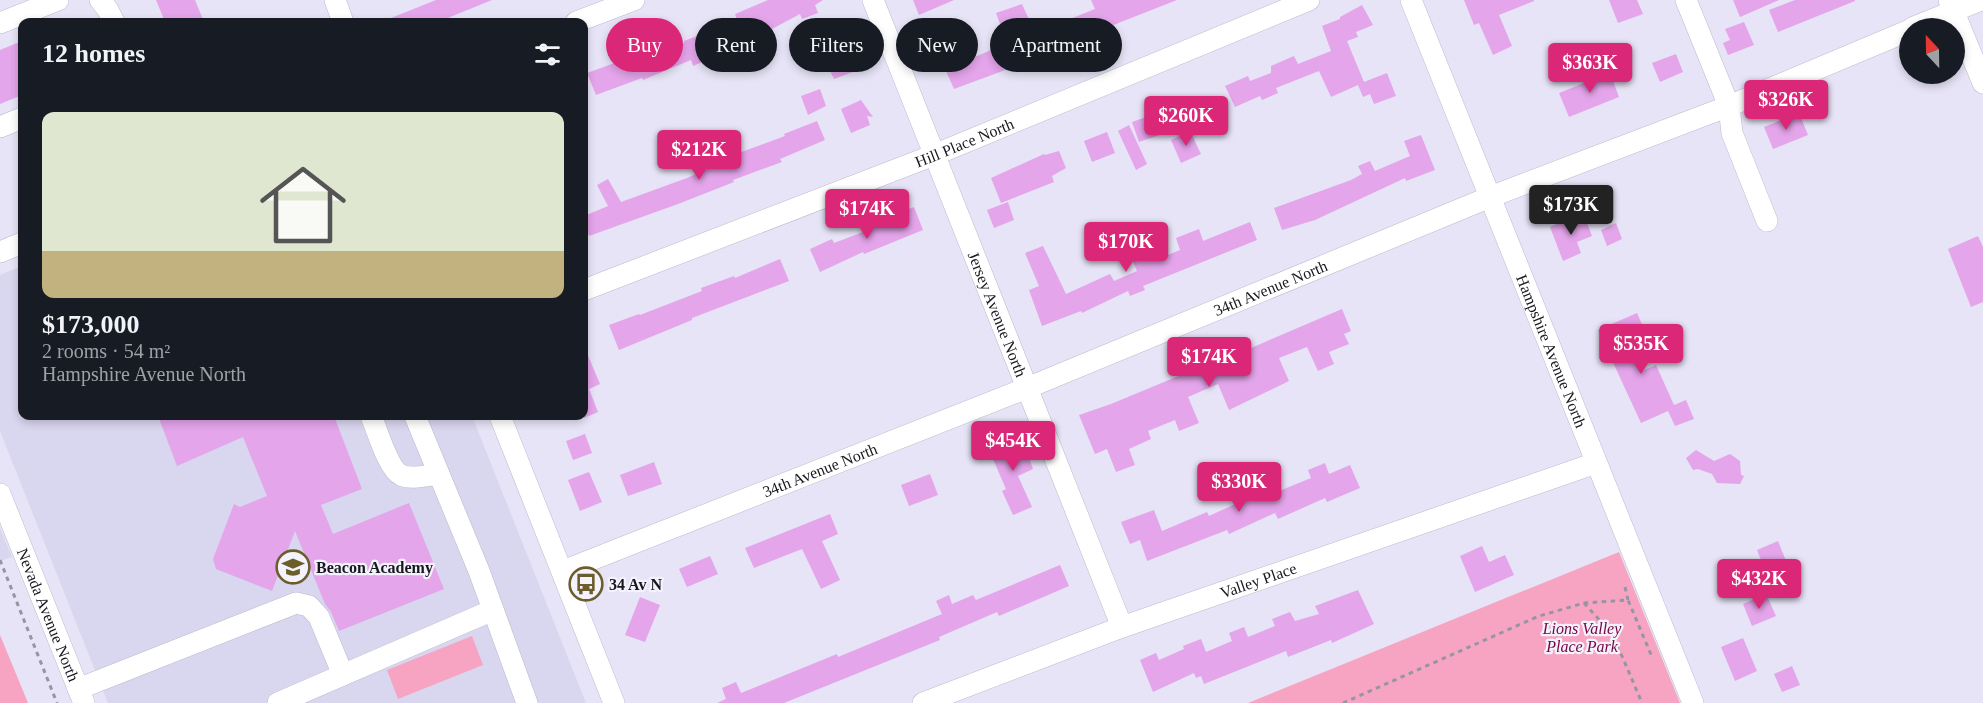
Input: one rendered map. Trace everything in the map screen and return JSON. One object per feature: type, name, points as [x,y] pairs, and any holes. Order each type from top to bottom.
[{"type":"street","points":[[0,23],[58,0]]},
{"type":"street","points":[[100,0],[112,18]]},
{"type":"street","points":[[334,0],[341,18]]},
{"type":"street","points":[[587,18],[634,0]]},
{"type":"street","name":"Jersey Avenue North","points":[[873,0],[1122,627]]},
{"type":"street","name":"Hill Place North","points":[[588,288],[934,155],[1309,0]]},
{"type":"street","name":"Hampshire Avenue North","points":[[1411,0],[1693,703]]},
{"type":"street","points":[[1686,0],[1729,106],[1732,133],[1767,221]]},
{"type":"street","name":"34th Avenue North","points":[[1930,18],[1952,5],[1981,0]]},
{"type":"street","points":[[1952,5],[1983,82]]},
{"type":"street","name":"34th Avenue North","points":[[562,571],[1027,388],[1490,197],[1729,106],[1899,34]]},
{"type":"street","points":[[0,127],[18,120]]},
{"type":"street","points":[[0,252],[18,245]]},
{"type":"street","points":[[373,420],[389,460],[400,475],[409,477],[439,474]]},
{"type":"street","points":[[417,420],[493,610],[527,703]]},
{"type":"street","points":[[502,420],[614,703]]},
{"type":"street","name":"Valley Place","points":[[923,703],[1122,627],[1596,462]]},
{"type":"street","name":"Nevada Avenue North","points":[[0,494],[81,696]]},
{"type":"street","points":[[81,696],[296,603],[309,606],[319,618],[343,675]]},
{"type":"street","points":[[278,703],[493,610]]},
{"type":"path","points":[[0,560],[57,703]]},
{"type":"path","points":[[1343,703],[1539,615],[1584,603],[1628,600],[1653,657]]},
{"type":"path","points":[[1584,603],[1604,625],[1622,656],[1642,703]]},
{"type":"shaded area","name":"Beacon Academy","points":[[18,268],[18,420],[474,420],[586,703],[108,703],[0,431],[0,275]]},
{"type":"shaded area","points":[[0,528],[12,557],[0,561]]},
{"type":"green space","name":"Lions Valley Place Park","points":[[1619,552],[1680,703],[1248,703]]},
{"type":"green space","points":[[0,635],[28,703],[0,703]]},
{"type":"green space","points":[[472,636],[483,665],[398,699],[387,670]]},
{"type":"building","points":[[156,0],[195,0],[202,18],[163,18]]},
{"type":"building","points":[[436,0],[492,0],[448,18],[391,18]]},
{"type":"building","points":[[768,0],[823,0],[815,5],[818,13],[805,18],[802,18],[800,14],[777,26],[777,18],[736,18],[735,14]]},
{"type":"building","points":[[913,0],[954,0],[919,15]]},
{"type":"building","points":[[1091,0],[1177,0],[1122,22],[1122,18],[1072,18],[1095,9]]},
{"type":"building","points":[[1464,0],[1534,1],[1499,15],[1512,46],[1493,55],[1479,23],[1474,25]]},
{"type":"building","points":[[1609,0],[1637,0],[1643,14],[1618,23]]},
{"type":"building","points":[[1733,0],[1779,0],[1740,17]]},
{"type":"building","points":[[1795,0],[1855,1],[1778,32],[1769,10]]},
{"type":"building","points":[[1022,4],[1028,18],[998,18],[996,13]]},
{"type":"building","points":[[1362,5],[1373,25],[1356,32],[1358,37],[1347,41],[1364,82],[1387,73],[1396,96],[1374,104],[1370,94],[1363,97],[1358,85],[1331,97],[1319,71],[1276,88],[1278,93],[1262,100],[1260,96],[1235,107],[1225,86],[1248,76],[1250,81],[1271,73],[1271,66],[1294,56],[1298,64],[1331,51],[1322,26],[1340,19]]},
{"type":"building","points":[[1744,22],[1754,45],[1728,55],[1723,43],[1730,40],[1725,29]]},
{"type":"building","points":[[695,37],[695,65],[693,66],[691,60],[683,63],[684,41]]},
{"type":"building","points":[[18,43],[18,97],[0,104],[0,50]]},
{"type":"building","points":[[990,50],[990,72],[1000,72],[954,89],[946,72],[978,72],[978,56]]},
{"type":"building","points":[[1676,54],[1683,72],[1660,82],[1652,63]]},
{"type":"building","points":[[606,66],[606,72],[662,72],[596,95],[588,73]]},
{"type":"building","points":[[1609,70],[1619,97],[1569,117],[1559,93]]},
{"type":"building","points":[[830,72],[853,72],[834,79]]},
{"type":"building","points":[[820,89],[826,106],[808,115],[801,96]]},
{"type":"building","points":[[1199,96],[1208,115],[1187,124],[1178,103]]},
{"type":"building","points":[[861,100],[873,117],[867,116],[870,125],[851,133],[841,109]]},
{"type":"building","points":[[1799,113],[1808,135],[1773,149],[1764,127]]},
{"type":"building","points":[[1155,114],[1162,134],[1139,142],[1132,122]]},
{"type":"building","points":[[817,121],[825,140],[780,159],[782,162],[733,180],[734,182],[589,236],[588,214],[608,206],[597,185],[608,179],[621,202],[687,178],[737,156],[736,154],[785,136],[784,134]]},
{"type":"building","points":[[1129,125],[1147,164],[1136,170],[1118,131]]},
{"type":"building","points":[[1190,131],[1201,154],[1181,163],[1171,140]]},
{"type":"building","points":[[1107,132],[1115,153],[1092,162],[1084,141]]},
{"type":"building","points":[[1421,135],[1435,170],[1406,181],[1405,178],[1315,220],[1282,230],[1274,208],[1351,180],[1362,174],[1358,166],[1370,161],[1375,171],[1410,156],[1404,141]]},
{"type":"building","points":[[1059,151],[1066,168],[1052,176],[1054,182],[1001,203],[991,178],[1044,154]]},
{"type":"building","points":[[1008,202],[1014,220],[994,228],[987,210]]},
{"type":"building","points":[[914,207],[923,230],[864,254],[863,252],[820,272],[810,249],[832,239],[834,243],[892,221],[890,216]]},
{"type":"building","points":[[1583,213],[1592,236],[1577,242],[1581,253],[1563,261],[1550,227]]},
{"type":"building","points":[[1250,222],[1257,240],[1143,286],[1145,290],[1130,296],[1128,291],[1082,313],[1081,311],[1042,326],[1029,290],[1039,286],[1025,253],[1043,246],[1066,294],[1110,274],[1114,281],[1137,271],[1130,255],[1150,247],[1156,260],[1180,250],[1176,238],[1199,229],[1203,241]]},
{"type":"building","points":[[1616,223],[1622,239],[1607,246],[1601,230]]},
{"type":"building","points":[[1978,236],[1983,247],[1983,302],[1971,307],[1948,249]]},
{"type":"building","points":[[780,259],[789,281],[692,318],[692,320],[619,350],[609,325],[640,315],[702,291],[701,288],[734,276],[735,278]]},
{"type":"building","points":[[1342,309],[1351,331],[1344,334],[1349,344],[1329,352],[1334,364],[1318,371],[1307,347],[1279,358],[1289,381],[1229,410],[1218,384],[1188,397],[1199,423],[1179,431],[1175,420],[1148,431],[1151,439],[1129,449],[1135,465],[1116,472],[1107,449],[1095,454],[1079,415],[1251,346],[1251,348]]},
{"type":"building","points":[[1637,313],[1644,329],[1627,336],[1642,371],[1656,365],[1674,405],[1686,400],[1694,419],[1675,426],[1668,411],[1641,423],[1598,330]]},
{"type":"building","points":[[588,356],[600,384],[589,389],[598,412],[588,416]]},
{"type":"building","points":[[160,420],[336,420],[362,489],[321,505],[333,534],[409,503],[444,589],[339,631],[325,604],[295,531],[272,591],[216,569],[213,559],[234,504],[240,507],[267,496],[243,437],[177,466]]},
{"type":"building","points":[[585,434],[592,453],[573,460],[566,441]]},
{"type":"building","points":[[1021,436],[1033,469],[1018,476],[1032,507],[1013,515],[1002,491],[1006,489],[989,450]]},
{"type":"building","points":[[1696,450],[1714,461],[1730,454],[1740,461],[1741,475],[1744,476],[1740,484],[1717,483],[1712,474],[1698,469],[1693,470],[1686,458]]},
{"type":"building","points":[[654,462],[662,484],[628,496],[620,475]]},
{"type":"building","points":[[1325,463],[1329,474],[1350,465],[1360,488],[1327,502],[1325,498],[1278,519],[1275,513],[1229,534],[1227,530],[1147,561],[1140,540],[1130,544],[1121,522],[1154,510],[1162,531],[1207,512],[1209,516],[1255,495],[1257,500],[1311,478],[1308,470]]},
{"type":"building","points":[[589,472],[602,502],[580,511],[568,480]]},
{"type":"building","points":[[930,474],[938,495],[909,506],[901,485]]},
{"type":"building","points":[[830,514],[838,534],[822,541],[840,580],[821,589],[802,549],[754,568],[745,548]]},
{"type":"building","points":[[1778,541],[1797,588],[1776,597],[1757,550]]},
{"type":"building","points":[[1482,546],[1489,562],[1505,555],[1514,575],[1475,592],[1460,556]]},
{"type":"building","points":[[710,556],[718,574],[687,587],[679,569]]},
{"type":"building","points":[[1060,565],[1069,586],[999,616],[997,612],[939,637],[940,640],[784,703],[717,703],[726,699],[722,688],[736,682],[741,693],[837,654],[838,657],[942,614],[936,601],[949,595],[952,604],[973,595],[976,600]]},
{"type":"building","points":[[1358,590],[1374,624],[1332,643],[1331,640],[1288,657],[1286,651],[1204,684],[1201,676],[1196,678],[1194,673],[1153,692],[1140,660],[1156,653],[1159,660],[1201,639],[1206,652],[1232,641],[1229,633],[1244,627],[1248,637],[1275,626],[1272,619],[1290,612],[1295,621],[1319,614],[1315,606]]},
{"type":"building","points":[[1766,594],[1776,616],[1752,626],[1743,604]]},
{"type":"building","points":[[640,597],[660,605],[645,642],[625,635]]},
{"type":"building","points":[[1743,638],[1757,671],[1735,681],[1721,647]]},
{"type":"building","points":[[1792,666],[1800,685],[1782,692],[1774,674]]},
{"type":"place","name":"Beacon Academy","points":[[293,567]]},
{"type":"place","name":"34 Av N","points":[[586,584]]}]
